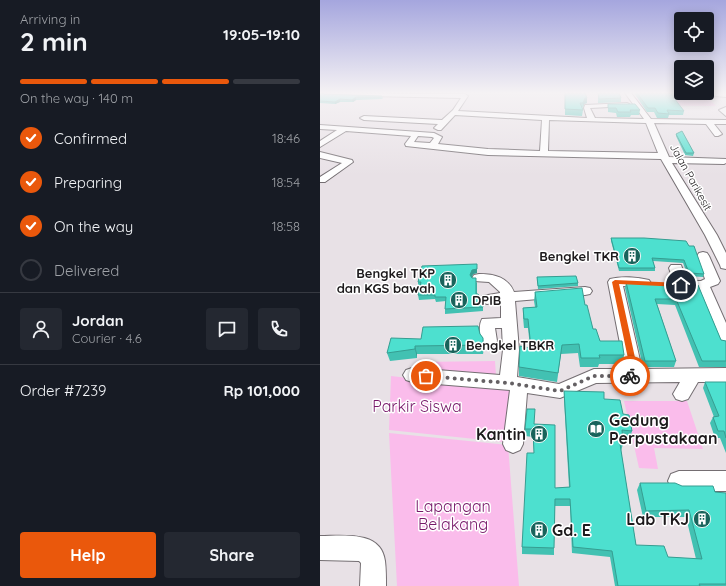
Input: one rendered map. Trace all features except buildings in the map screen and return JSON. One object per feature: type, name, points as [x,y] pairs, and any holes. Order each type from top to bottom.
[{"type":"street","points":[[321,145],[360,120]]},
{"type":"street","points":[[410,120],[443,122]]},
{"type":"street","points":[[544,152],[546,120]]},
{"type":"street","points":[[612,120],[726,122]]},
{"type":"street","name":"Jalan Parikesit","points":[[649,121],[665,158],[711,235],[726,265]]},
{"type":"street","points":[[438,128],[443,122]]},
{"type":"street","points":[[708,122],[718,134]]},
{"type":"street","points":[[320,127],[416,134],[409,144],[488,152],[544,152],[724,161]]},
{"type":"street","points":[[321,145],[334,147]]},
{"type":"street","points":[[320,155],[349,162],[322,180]]},
{"type":"street","points":[[320,170],[334,172]]},
{"type":"street","points":[[635,376],[615,282],[625,279],[662,284],[702,285],[713,280],[703,256]]},
{"type":"street","points":[[676,268],[681,285]]},
{"type":"street","points":[[479,278],[493,278],[507,291],[513,322],[512,350],[514,384],[512,444]]},
{"type":"street","points":[[702,285],[726,341]]},
{"type":"street","points":[[487,298],[585,291]]},
{"type":"street","points":[[489,341],[487,323],[513,322]]},
{"type":"street","points":[[412,375],[514,384],[560,391],[594,376],[726,375]]},
{"type":"street","points":[[682,394],[693,376]]},
{"type":"street","points":[[679,481],[726,481]]},
{"type":"street","points":[[320,548],[365,549],[373,560],[373,586]]},
{"type":"green space","name":"Parkir Siswa","points":[[495,361],[496,376],[418,370],[419,362]]},
{"type":"green space","name":"Parkir Siswa","points":[[391,376],[511,390],[504,442],[389,430]]},
{"type":"green space","points":[[624,401],[687,401],[703,449],[654,448],[658,469],[639,468]]},
{"type":"green space","name":"Lapangan Belakang","points":[[389,433],[508,445],[519,586],[397,586]]},
{"type":"way so far","points":[[426,376],[508,383],[560,391],[594,376],[630,376]]},
{"type":"place","name":"Bengkel TKR","points":[[632,256]]},
{"type":"place","name":"Bengkel TKP dan KGS bawah","points":[[448,280]]},
{"type":"place","name":"DPIB","points":[[459,300]]},
{"type":"place","name":"Bengkel TBKR","points":[[453,345]]},
{"type":"place","name":"Gedung Perpustakaan","points":[[596,429]]},
{"type":"place","name":"Kantin","points":[[539,434]]},
{"type":"place","name":"Lab TKJ","points":[[702,519]]},
{"type":"place","name":"Gd. E","points":[[539,530]]},
{"type":"route","points":[[630,376],[635,376],[615,282],[681,285]]}]
